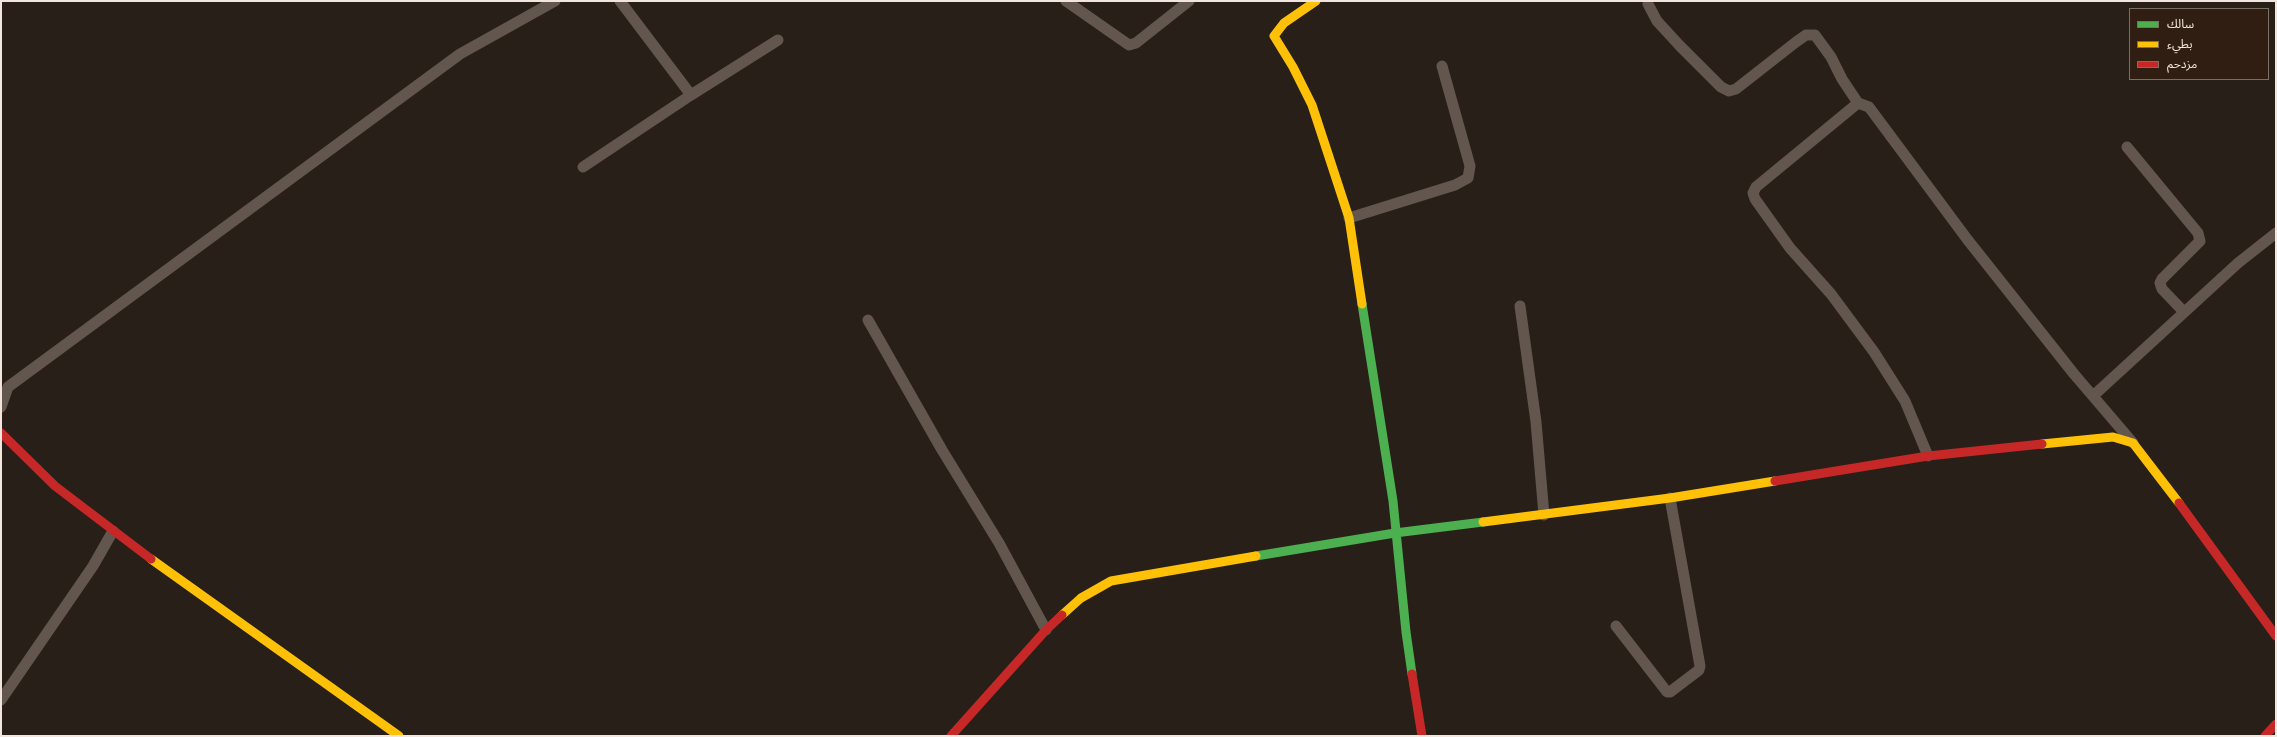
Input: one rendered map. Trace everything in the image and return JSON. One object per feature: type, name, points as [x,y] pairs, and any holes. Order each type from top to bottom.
[{"type":"street","points":[[1,407],[5,387],[460,54],[555,1]]},
{"type":"street","points":[[620,1],[691,95]]},
{"type":"street","points":[[1066,1],[1129,45],[1136,43],[1189,1]]},
{"type":"street","points":[[1316,1],[1284,23],[1274,36],[1293,67],[1312,105],[1349,218],[1394,501],[1395,534],[1406,632],[1422,736]]},
{"type":"street","points":[[1648,4],[1654,17],[1663,28],[1699,67],[1725,90],[1733,91],[1796,42],[1806,35],[1813,34],[1825,48],[1842,79],[1858,103],[1869,106],[1967,238],[2178,500],[2276,636]]},
{"type":"street","points":[[583,168],[691,95],[778,40]]},
{"type":"street","points":[[1349,218],[1455,185],[1468,178],[1470,166],[1442,66]]},
{"type":"street","points":[[1858,103],[1756,187],[1753,193],[1755,199],[1790,248],[1831,294],[1874,352],[1905,401],[1928,456]]},
{"type":"street","points":[[2126,147],[2196,229],[2200,237],[2198,244],[2162,279],[2160,283],[2162,289],[2184,312]]},
{"type":"street","points":[[2093,396],[2238,263],[2276,233]]},
{"type":"street","points":[[1520,306],[1536,422],[1544,515]]},
{"type":"street","points":[[868,320],[942,450],[998,543],[1046,630]]},
{"type":"street","points":[[1,433],[55,486],[113,531],[399,736]]},
{"type":"street","points":[[951,736],[1046,630],[1081,598],[1111,581],[1395,534],[1670,498],[1928,456],[2113,437],[2133,443]]},
{"type":"street","points":[[1616,626],[1667,692],[1670,692],[1699,670],[1700,666],[1670,498]]},
{"type":"street","points":[[1,700],[92,566],[113,531]]},
{"type":"street","points":[[2265,736],[2276,724]]},
{"type":"traffic: fast","points":[[1362,304],[1393,501],[1406,632],[1412,674]]},
{"type":"traffic: fast","points":[[1256,556],[1395,533],[1483,522]]},
{"type":"traffic: slow","points":[[1316,1],[1284,23],[1274,36],[1293,67],[1312,105],[1349,218],[1362,304]]},
{"type":"traffic: slow","points":[[2042,444],[2113,437],[2133,443],[2179,503]]},
{"type":"traffic: slow","points":[[1483,522],[1670,498],[1775,481]]},
{"type":"traffic: slow","points":[[1062,615],[1081,598],[1111,581],[1256,556]]},
{"type":"traffic: slow","points":[[151,559],[399,736]]},
{"type":"traffic: jam","points":[[1,433],[55,486],[151,559]]},
{"type":"traffic: jam","points":[[1775,481],[1928,456],[2042,444]]},
{"type":"traffic: jam","points":[[2179,503],[2276,636]]},
{"type":"traffic: jam","points":[[951,736],[1046,630],[1062,615]]},
{"type":"traffic: jam","points":[[1412,674],[1422,736]]},
{"type":"traffic: jam","points":[[2265,736],[2276,724]]}]
